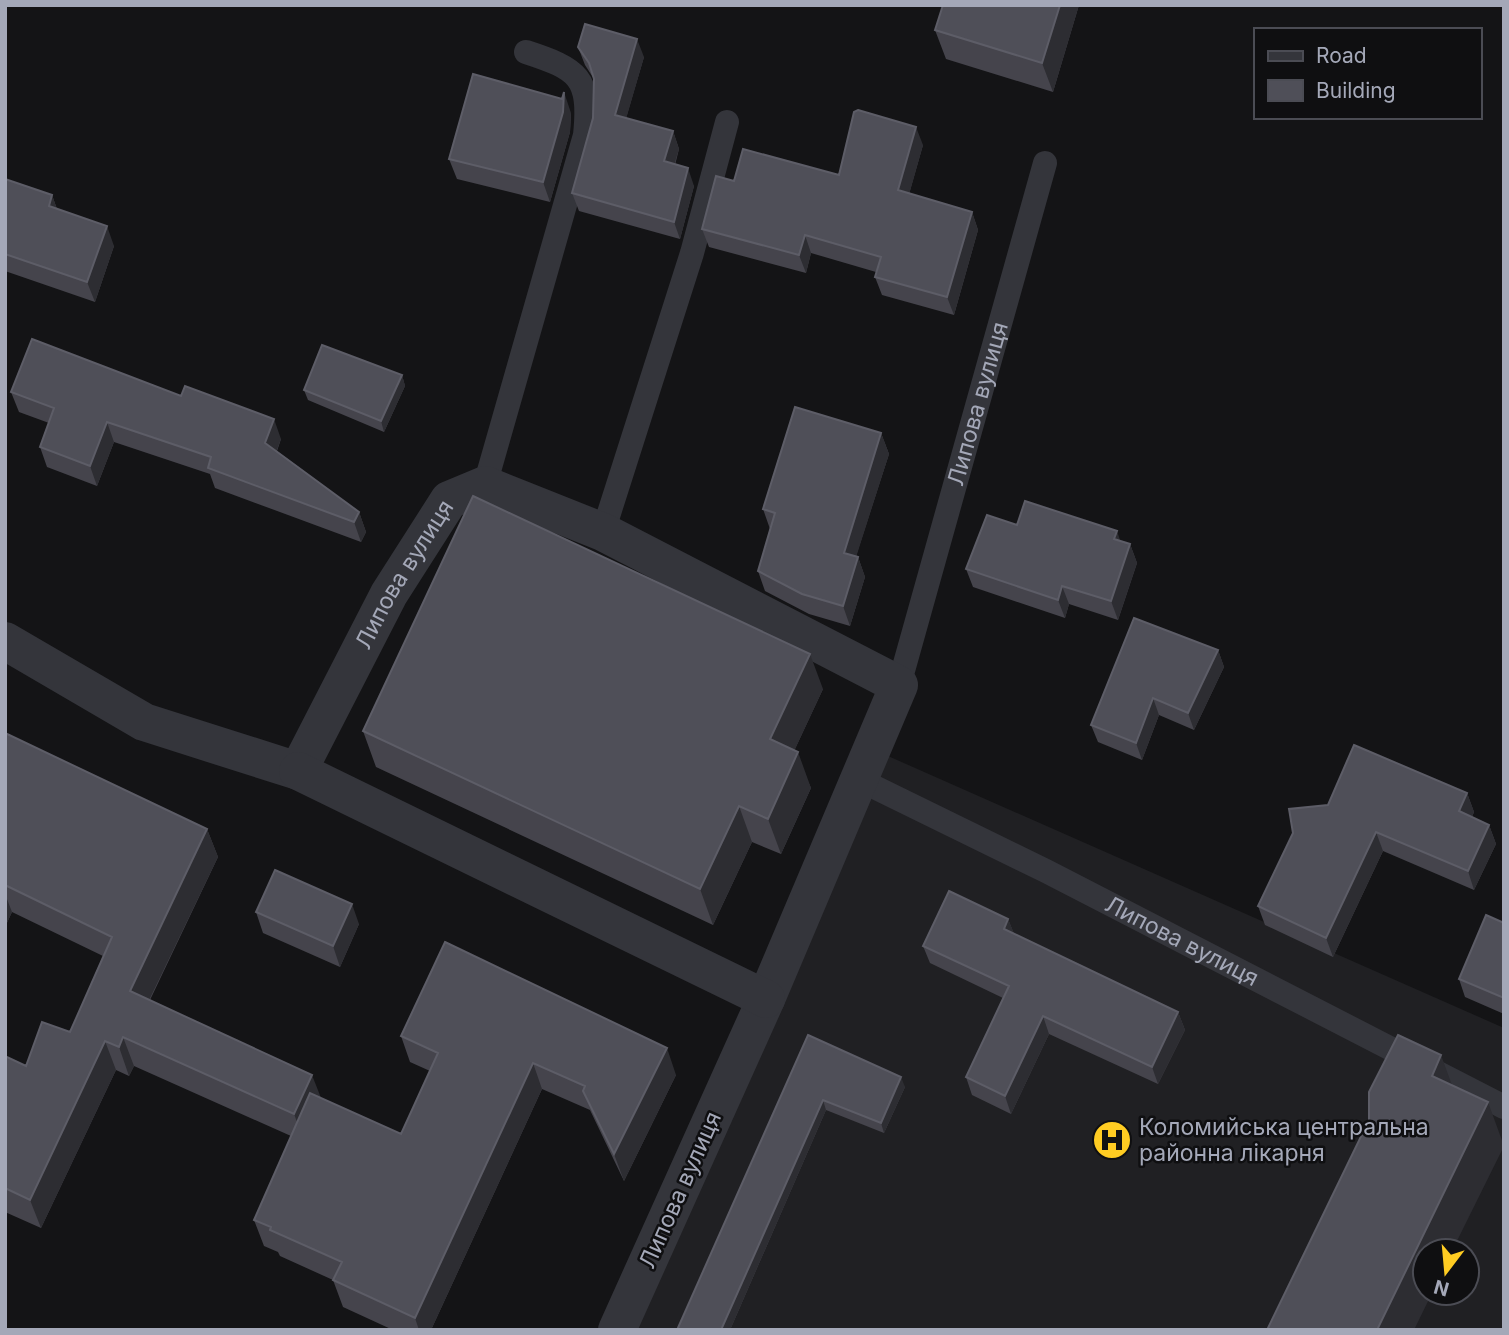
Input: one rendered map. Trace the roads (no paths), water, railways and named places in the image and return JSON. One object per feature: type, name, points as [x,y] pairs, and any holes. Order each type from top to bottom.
[{"type":"street","points":[[485,485],[603,532],[899,685]]},
{"type":"street","name":"Липова вулиця","points":[[298,771],[389,594],[449,500],[485,485]]},
{"type":"street","points":[[5,641],[144,722],[298,771],[766,999]]},
{"type":"street","name":"Липова вулиця","points":[[617,1330],[766,999],[899,685]]},
{"type":"lane","points":[[485,485],[585,135],[587,92],[577,73],[561,63],[526,52]]},
{"type":"lane","points":[[603,532],[692,253],[727,122]]},
{"type":"lane","name":"Липова вулиця","points":[[899,685],[1045,163]]},
{"type":"lane","name":"Липова вулиця","points":[[860,780],[1504,1107]]},
{"type":"place","name":"Коломийська центральна районна лікарня","points":[[1112,1140]]}]
